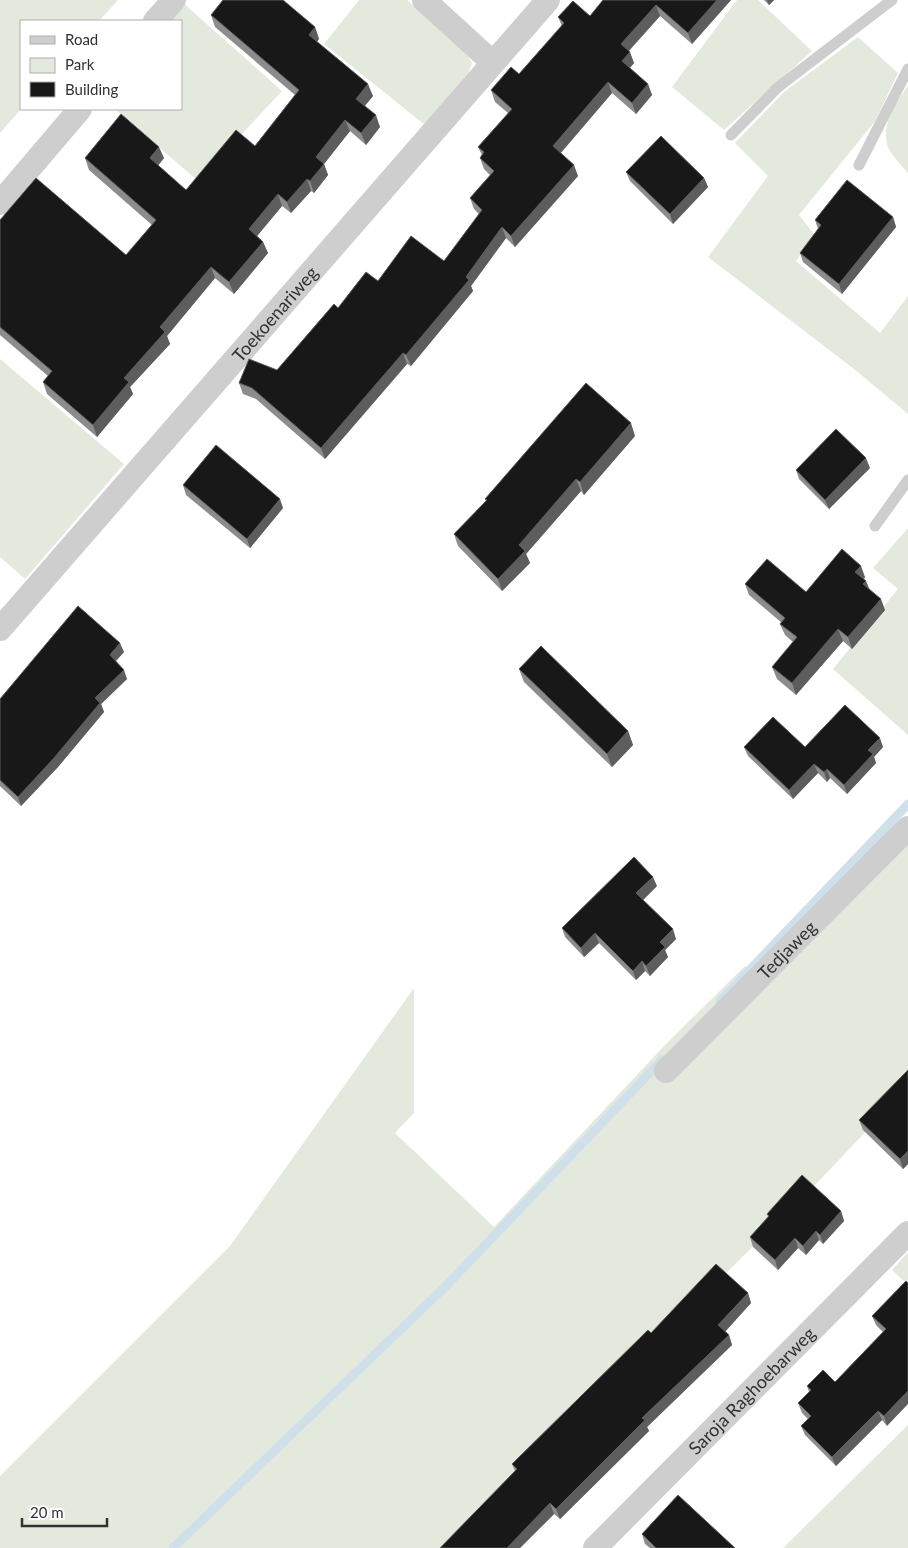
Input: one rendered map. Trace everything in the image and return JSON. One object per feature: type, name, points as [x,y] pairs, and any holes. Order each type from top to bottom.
[{"type":"street","points":[[156,20],[174,0]]},
{"type":"street","points":[[424,0],[492,62]]},
{"type":"street","name":"Toekoenariweg","points":[[0,629],[548,0]]},
{"type":"street","points":[[0,203],[79,110]]},
{"type":"street","name":"Tedjaweg","points":[[666,1070],[908,828]]},
{"type":"street","name":"Saroja Raghoebarweg","points":[[595,1548],[908,1233]]},
{"type":"lane","points":[[731,135],[777,88],[892,0]]},
{"type":"lane","points":[[859,165],[908,69]]},
{"type":"lane","points":[[875,526],[908,480]]},
{"type":"green space","points":[[0,0],[118,0],[100,20],[20,20],[20,110],[0,133]]},
{"type":"green space","points":[[359,0],[407,0],[468,56],[472,63],[469,72],[425,125],[324,44]]},
{"type":"green space","points":[[737,0],[758,0],[812,51],[724,130],[672,87]]},
{"type":"green space","points":[[182,2],[282,91],[198,181],[116,110],[182,110],[182,20],[166,20]]},
{"type":"green space","points":[[858,37],[898,73],[875,121],[799,215],[814,234],[796,261],[880,333],[908,296],[908,414],[854,369],[708,257],[768,176],[735,143],[784,92]]},
{"type":"green space","points":[[908,85],[908,173],[890,151],[886,134],[890,116]]},
{"type":"green space","points":[[0,359],[124,464],[25,579],[0,557]]},
{"type":"green space","points":[[908,528],[908,735],[833,669],[898,589],[873,568]]},
{"type":"green space","points":[[908,817],[908,1087],[818,1182],[448,1548],[0,1548],[0,1476],[230,1246],[414,988],[414,1113],[395,1133],[494,1227],[665,1045],[745,966],[753,974]]},
{"type":"green space","points":[[908,1252],[908,1285],[892,1270]]},
{"type":"green space","points":[[908,1425],[908,1548],[783,1548]]},
{"type":"building","points":[[223,0],[283,0],[315,27],[309,35],[368,84],[356,99],[376,115],[361,133],[345,120],[316,157],[324,164],[310,181],[307,179],[287,202],[278,194],[249,229],[263,242],[229,282],[211,267],[160,327],[165,332],[124,378],[129,382],[93,425],[43,382],[52,371],[0,327],[0,220],[36,178],[126,255],[156,220],[85,158],[121,114],[159,147],[150,158],[186,190],[236,130],[255,146],[299,90],[211,15]]},
{"type":"building","points":[[603,0],[717,0],[688,33],[656,5],[621,44],[630,52],[622,61],[648,84],[632,103],[608,82],[553,146],[574,165],[511,236],[502,227],[466,277],[469,280],[406,355],[403,353],[321,448],[252,388],[239,383],[249,359],[277,370],[334,304],[338,308],[366,272],[378,281],[411,236],[444,261],[482,210],[470,198],[494,171],[480,158],[484,152],[478,147],[512,109],[491,90],[511,67],[519,74],[564,23],[558,17],[573,1],[590,16]]},
{"type":"building","points":[[661,136],[704,178],[670,214],[626,172]]},
{"type":"building","points":[[847,180],[893,217],[839,284],[800,253],[821,225],[815,220]]},
{"type":"building","points":[[586,383],[631,423],[580,482],[576,479],[519,545],[525,551],[498,579],[454,534],[487,500],[485,499]]},
{"type":"building","points":[[836,429],[866,458],[825,500],[796,470]]},
{"type":"building","points":[[216,445],[280,499],[247,539],[183,485]]},
{"type":"building","points":[[842,549],[861,566],[855,572],[866,581],[863,584],[881,599],[848,637],[838,629],[792,683],[772,667],[797,637],[780,624],[785,618],[745,584],[767,559],[806,592]]},
{"type":"building","points":[[78,606],[120,643],[110,655],[124,670],[95,698],[100,703],[18,797],[0,780],[0,699]]},
{"type":"building","points":[[541,646],[628,731],[607,754],[519,669]]},
{"type":"building","points":[[845,705],[880,738],[868,750],[873,754],[844,785],[827,769],[824,772],[814,764],[789,790],[744,747],[773,717],[805,747]]},
{"type":"building","points":[[634,857],[653,877],[636,893],[673,929],[660,942],[665,947],[646,966],[642,961],[633,971],[595,933],[581,948],[562,928]]},
{"type":"building","points":[[908,1070],[908,1151],[900,1159],[859,1120]]},
{"type":"building","points":[[802,1175],[841,1211],[820,1235],[816,1231],[803,1246],[795,1238],[775,1260],[750,1237],[769,1216],[767,1214]]},
{"type":"building","points":[[716,1264],[748,1293],[718,1325],[729,1335],[642,1418],[645,1420],[556,1509],[550,1503],[507,1548],[440,1548],[517,1469],[512,1464],[648,1330],[651,1333]]},
{"type":"building","points":[[906,1281],[908,1283],[908,1391],[884,1416],[878,1411],[832,1457],[801,1426],[811,1416],[798,1403],[811,1390],[807,1386],[823,1370],[835,1382],[886,1329],[872,1316]]},
{"type":"building","points":[[678,1495],[735,1548],[656,1548],[642,1534]]},
{"type":"waterway","points":[[720,1001],[908,804]]},
{"type":"waterway","points":[[173,1548],[447,1285],[662,1060]]}]
